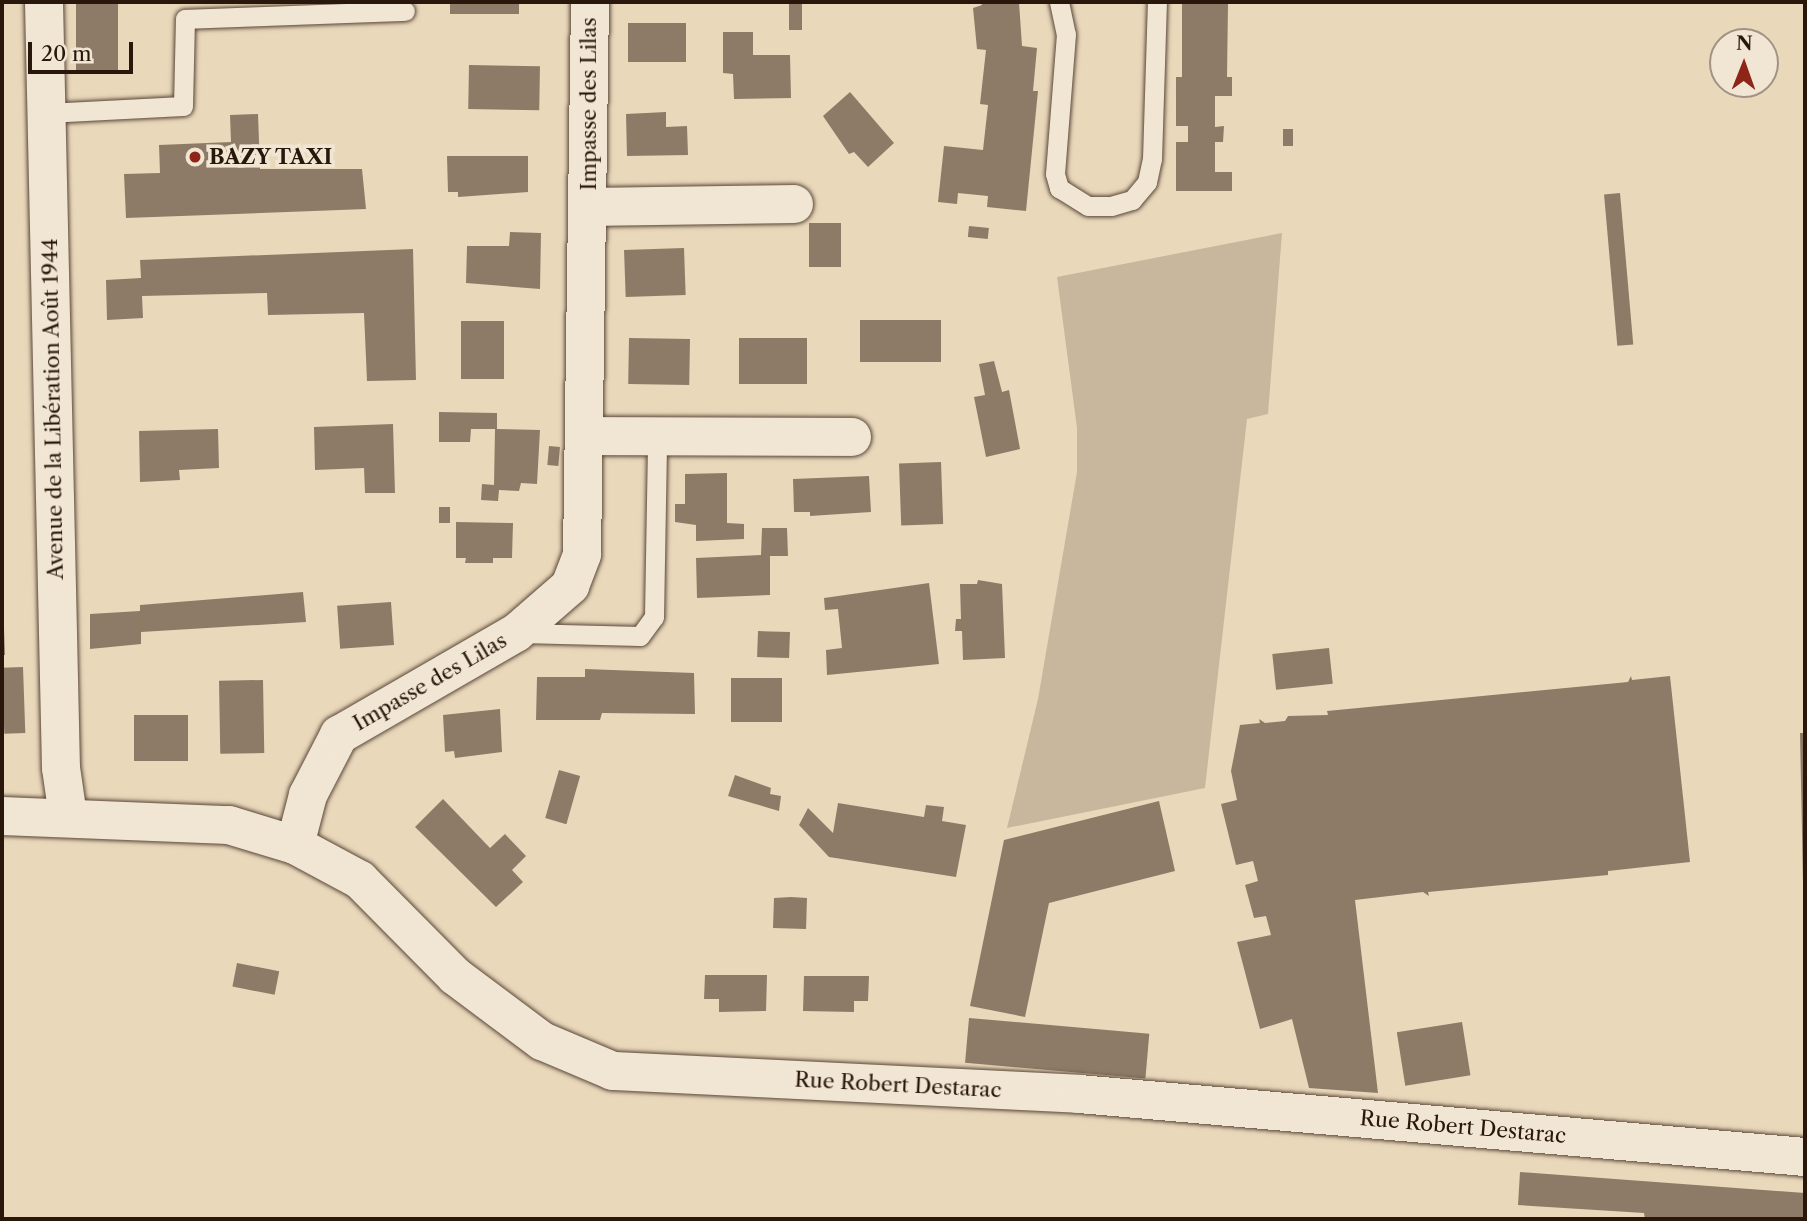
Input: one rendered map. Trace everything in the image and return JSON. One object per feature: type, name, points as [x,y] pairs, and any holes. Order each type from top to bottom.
[{"type":"street","name":"Avenue de la Libération Août 1944","points":[[44,2],[61,768],[68,816]]},
{"type":"street","name":"Impasse des Lilas","points":[[295,845],[308,795],[339,735],[516,633],[569,586],[582,554],[586,436],[590,2]]},
{"type":"street","name":"Impasse des Lilas","points":[[589,207],[794,205]]},
{"type":"street","points":[[586,436],[852,438]]},
{"type":"street","name":"Rue Robert Destarac","points":[[2,816],[68,816],[229,825],[295,845],[360,880],[455,976],[542,1041],[613,1071],[1079,1094],[1805,1157]]},
{"type":"lane","points":[[1059,2],[1066,33],[1055,174],[1059,188],[1088,206],[1111,206],[1132,200],[1147,182],[1153,146],[1157,2]]},
{"type":"lane","points":[[46,113],[183,106],[185,19],[260,9],[405,11]]},
{"type":"lane","name":"Impasse des Lilas","points":[[516,633],[640,636],[654,617],[656,438]]},
{"type":"shaded area","points":[[1282,233],[1268,414],[1247,419],[1205,788],[1007,828],[1038,699],[1077,472],[1077,428],[1057,277]]},
{"type":"building","points":[[76,2],[118,2],[118,73],[76,73]]},
{"type":"building","points":[[450,2],[519,2],[519,14],[450,14]]},
{"type":"building","points":[[789,2],[802,2],[802,30],[789,30]]},
{"type":"building","points":[[981,2],[1019,2],[1022,46],[1037,48],[1033,91],[1038,91],[1026,211],[987,207],[988,196],[958,193],[957,204],[938,202],[944,146],[983,150],[988,105],[980,104],[986,50],[977,49],[973,8],[982,5]]},
{"type":"building","points":[[1182,2],[1228,4],[1227,77],[1232,77],[1232,96],[1215,96],[1215,127],[1224,126],[1223,142],[1215,142],[1215,172],[1232,172],[1232,191],[1176,191],[1176,142],[1188,142],[1188,126],[1176,126],[1176,77],[1182,77]]},
{"type":"building","points":[[628,23],[686,23],[686,62],[628,62]]},
{"type":"building","points":[[723,32],[753,32],[753,55],[790,55],[791,98],[734,99],[733,74],[723,73]]},
{"type":"building","points":[[469,65],[540,66],[539,110],[468,109]]},
{"type":"building","points":[[850,92],[894,143],[868,167],[854,152],[849,154],[823,116]]},
{"type":"building","points":[[666,112],[666,127],[687,126],[688,155],[627,156],[626,114]]},
{"type":"building","points":[[258,114],[260,169],[362,169],[366,209],[126,218],[124,174],[160,173],[159,145],[231,142],[230,115]]},
{"type":"building","points":[[1283,129],[1293,129],[1293,146],[1283,146]]},
{"type":"building","points":[[447,156],[528,156],[528,192],[458,197],[458,192],[448,192]]},
{"type":"building","points":[[1620,193],[1633,344],[1617,346],[1604,194]]},
{"type":"building","points":[[809,223],[841,223],[841,267],[809,267]]},
{"type":"building","points":[[969,226],[989,228],[988,239],[968,237]]},
{"type":"building","points":[[510,232],[541,233],[540,289],[466,283],[467,246],[509,246]]},
{"type":"building","points":[[684,248],[686,295],[626,297],[624,250]]},
{"type":"building","points":[[413,249],[416,380],[367,381],[364,313],[268,315],[267,293],[142,296],[143,318],[107,320],[106,280],[141,278],[140,260]]},
{"type":"building","points":[[860,320],[941,320],[941,362],[860,362]]},
{"type":"building","points":[[461,321],[504,321],[504,379],[461,379]]},
{"type":"building","points":[[629,338],[690,339],[689,385],[628,384]]},
{"type":"building","points":[[739,338],[807,338],[807,384],[739,384]]},
{"type":"building","points":[[994,361],[1002,392],[1009,390],[1020,449],[986,457],[974,397],[985,395],[979,364]]},
{"type":"building","points":[[439,412],[497,413],[497,429],[471,429],[470,442],[439,442]]},
{"type":"building","points":[[393,424],[395,493],[365,493],[364,468],[315,470],[314,427]]},
{"type":"building","points":[[218,429],[219,468],[179,470],[180,480],[140,482],[139,431]]},
{"type":"building","points":[[495,429],[540,430],[537,484],[521,483],[519,491],[499,490],[498,501],[481,500],[482,484],[494,485]]},
{"type":"building","points":[[549,446],[560,447],[558,466],[547,465]]},
{"type":"building","points":[[941,462],[943,524],[901,525],[899,463]]},
{"type":"building","points":[[727,473],[727,523],[744,524],[744,539],[696,541],[696,525],[675,522],[675,504],[685,504],[685,474]]},
{"type":"building","points":[[869,476],[871,512],[810,516],[810,512],[794,512],[793,479]]},
{"type":"building","points":[[439,507],[450,507],[450,523],[439,523]]},
{"type":"building","points":[[456,522],[513,523],[512,558],[493,558],[493,563],[465,563],[466,558],[456,558]]},
{"type":"building","points":[[762,528],[787,528],[788,556],[770,556],[770,595],[697,598],[696,558],[761,555]]},
{"type":"building","points":[[978,580],[1002,584],[1005,658],[963,660],[962,631],[955,631],[956,619],[961,619],[960,584],[977,584]]},
{"type":"building","points":[[929,583],[939,664],[827,675],[826,650],[842,648],[838,609],[825,610],[824,598]]},
{"type":"building","points":[[303,592],[306,622],[141,632],[141,644],[90,649],[90,614],[140,611],[140,605]]},
{"type":"building","points":[[391,602],[394,645],[340,649],[337,606]]},
{"type":"building","points":[[4,629],[5,655],[2,655]]},
{"type":"building","points":[[758,631],[790,632],[789,658],[757,657]]},
{"type":"building","points":[[1329,648],[1333,684],[1276,690],[1272,654]]},
{"type":"building","points":[[23,667],[25,733],[4,734],[2,668]]},
{"type":"building","points":[[585,669],[694,673],[695,714],[602,713],[600,720],[536,720],[537,677],[585,677]]},
{"type":"building","points":[[1631,676],[1632,680],[1670,676],[1690,862],[1608,871],[1608,875],[1428,892],[1429,896],[1423,892],[1355,900],[1378,1093],[1309,1088],[1292,1019],[1260,1029],[1237,942],[1271,935],[1266,916],[1254,918],[1245,885],[1258,881],[1253,861],[1236,865],[1221,804],[1237,800],[1231,771],[1240,725],[1260,723],[1259,719],[1265,723],[1285,721],[1288,716],[1328,715],[1327,711],[1628,682]]},
{"type":"building","points":[[731,678],[782,678],[782,722],[731,722]]},
{"type":"building","points":[[263,680],[264,753],[220,754],[219,681]]},
{"type":"building","points":[[500,709],[502,752],[455,758],[454,751],[445,752],[443,715]]},
{"type":"building","points":[[134,715],[188,715],[188,761],[134,761]]},
{"type":"building","points":[[1800,733],[1805,733],[1805,884],[1803,884]]},
{"type":"building","points":[[559,770],[580,776],[566,824],[545,818]]},
{"type":"building","points":[[735,775],[771,788],[770,794],[781,796],[779,811],[728,796]]},
{"type":"building","points":[[443,799],[490,848],[505,834],[526,856],[512,870],[523,882],[496,907],[415,827]]},
{"type":"building","points":[[1159,801],[1175,871],[1049,903],[1025,1017],[970,1006],[1004,840]]},
{"type":"building","points":[[838,803],[924,817],[926,805],[944,807],[942,821],[966,825],[956,877],[829,857],[799,825],[808,808],[833,833]]},
{"type":"building","points":[[774,898],[807,898],[806,929],[773,928]]},
{"type":"building","points":[[237,963],[279,971],[275,995],[232,987]]},
{"type":"building","points":[[705,975],[767,975],[766,1011],[719,1012],[719,999],[704,999]]},
{"type":"building","points":[[804,976],[869,976],[868,1001],[854,1001],[854,1012],[803,1011]]},
{"type":"building","points":[[969,1018],[1149,1034],[1145,1079],[965,1063]]},
{"type":"building","points":[[1462,1022],[1470,1075],[1405,1086],[1397,1032]]},
{"type":"building","points":[[1520,1172],[1805,1193],[1805,1219],[1645,1219],[1644,1213],[1518,1205]]},
{"type":"place","name":"BAZY TAXI","points":[[195,157]]}]
